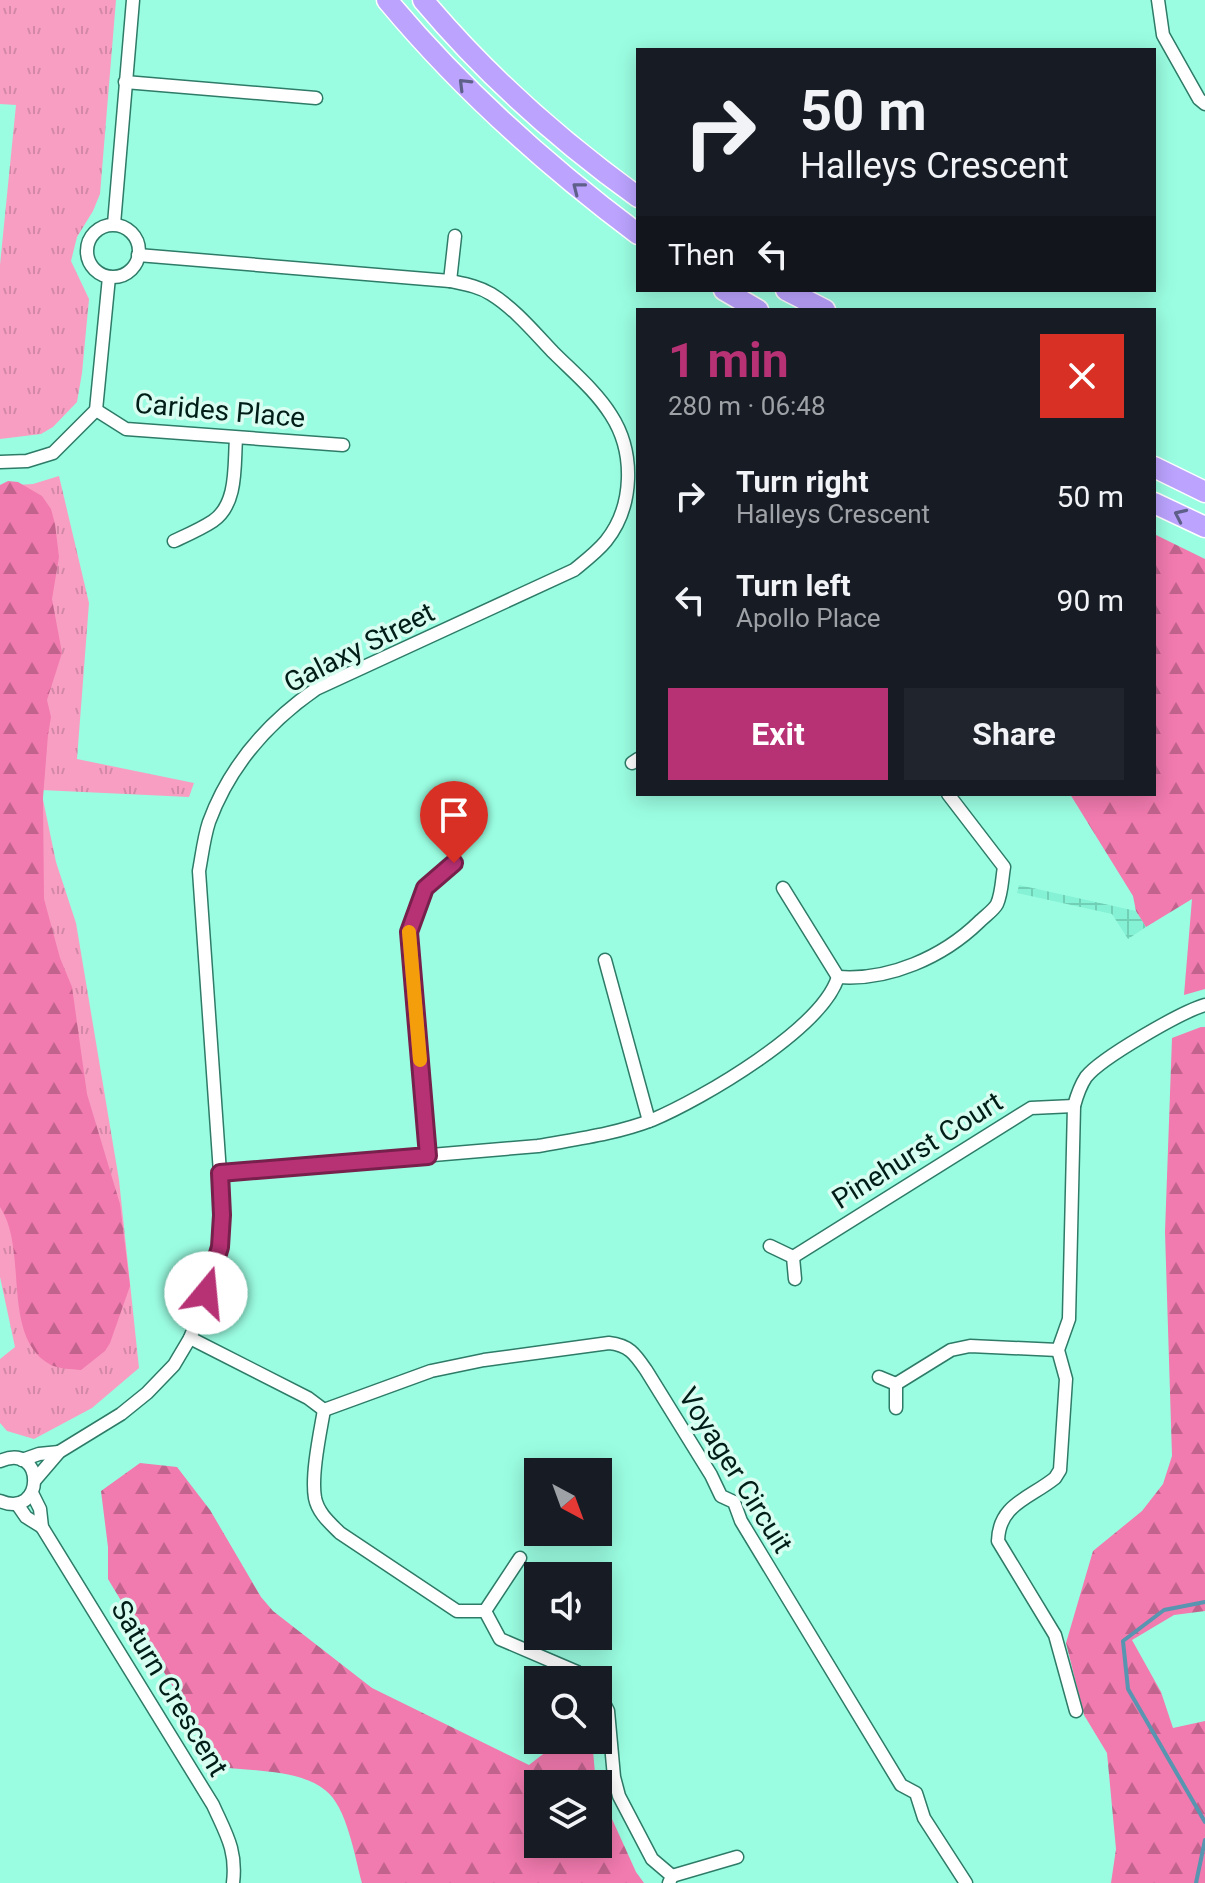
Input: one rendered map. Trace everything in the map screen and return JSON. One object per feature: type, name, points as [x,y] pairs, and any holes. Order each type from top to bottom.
[{"type":"highway","points":[[387,0],[429,50],[519,139],[636,232]]},
{"type":"highway","points":[[423,0],[523,104],[603,172],[636,196]]},
{"type":"highway","points":[[727,292],[755,308]]},
{"type":"highway","points":[[790,292],[821,308]]},
{"type":"highway","points":[[1156,468],[1203,488]]},
{"type":"highway","points":[[1156,504],[1205,527]]},
{"type":"street","points":[[114,224],[133,0]]},
{"type":"street","points":[[1158,0],[1163,35],[1199,99],[1205,104]]},
{"type":"street","points":[[125,82],[316,98]]},
{"type":"street","points":[[114,224],[133,234],[138,243],[138,255],[125,274],[109,277],[92,267],[86,249],[95,231],[114,224]]},
{"type":"street","points":[[450,281],[455,236]]},
{"type":"street","name":"Galaxy Street","points":[[17,1504],[34,1487],[59,1452],[121,1414],[174,1365],[190,1338],[202,1308],[220,1247],[220,1173],[199,871],[209,823],[232,774],[261,734],[285,711],[316,689],[574,570],[605,542],[615,527],[627,491],[632,456],[620,429],[597,396],[492,294],[450,281],[138,255]]},
{"type":"street","points":[[0,462],[27,461],[53,453],[96,410],[109,277]]},
{"type":"street","name":"Carides Place","points":[[96,410],[126,429],[343,445]]},
{"type":"street","points":[[174,541],[216,520],[227,505],[236,439]]},
{"type":"street","points":[[838,977],[855,978],[885,972],[929,958],[962,938],[997,905],[1004,867],[950,796]]},
{"type":"street","points":[[428,1156],[409,932],[425,888],[454,863]]},
{"type":"street","points":[[220,1173],[538,1146],[590,1137],[649,1121],[699,1098],[797,1031],[834,990],[838,977],[783,888]]},
{"type":"street","points":[[605,960],[649,1121]]},
{"type":"street","points":[[1076,1711],[1055,1635],[998,1541],[1002,1516],[1055,1478],[1060,1470],[1066,1379],[1058,1350],[1069,1319],[1074,1106],[1088,1074],[1190,1009],[1205,1005]]},
{"type":"street","name":"Pinehurst Court","points":[[793,1257],[1031,1108],[1074,1106]]},
{"type":"street","points":[[770,1246],[793,1257],[795,1279]]},
{"type":"street","points":[[190,1338],[308,1398],[324,1410],[315,1498],[325,1519],[340,1533],[457,1611],[485,1611]]},
{"type":"street","name":"Voyager Circuit","points":[[324,1410],[431,1371],[484,1360],[609,1343],[624,1345],[635,1353],[721,1496],[734,1502],[741,1521],[901,1785],[916,1793],[924,1818],[966,1883]]},
{"type":"street","points":[[896,1384],[951,1350],[970,1346],[1058,1350]]},
{"type":"street","points":[[879,1377],[896,1384]]},
{"type":"street","points":[[896,1384],[896,1408]]},
{"type":"street","points":[[0,1447],[10,1459]]},
{"type":"street","name":"Galaxy Street","points":[[10,1459],[59,1452]]},
{"type":"street","name":"Saturn Crescent","points":[[10,1459],[32,1468],[42,1527],[213,1805],[231,1841],[235,1866],[233,1883]]},
{"type":"street","points":[[0,1501],[17,1504]]},
{"type":"street","name":"Saturn Crescent","points":[[17,1504],[26,1517],[42,1527]]},
{"type":"street","points":[[485,1611],[520,1558]]},
{"type":"street","points":[[485,1611],[500,1639],[563,1666]]},
{"type":"street","points":[[612,1754],[619,1796],[652,1859],[670,1880],[737,1857]]},
{"type":"shaded area","points":[[1019,885],[1136,911],[1146,927],[1128,939],[1112,914],[1017,893]]},
{"type":"green space","points":[[0,0],[116,0],[100,194],[77,237],[71,261],[89,299],[77,402],[53,427],[41,434],[0,439],[0,265],[16,105],[0,104]]},
{"type":"green space","points":[[59,476],[89,603],[77,759],[194,783],[189,797],[41,790],[56,862],[76,923],[119,1180],[139,1368],[92,1408],[34,1439],[7,1431],[0,1423],[0,1359],[15,1347],[0,1277],[0,486],[33,484]]},
{"type":"green space","points":[[8,481],[18,482],[42,496],[51,509],[55,524],[59,557],[52,599],[62,653],[47,700],[51,717],[43,798],[44,899],[60,958],[72,987],[87,1094],[120,1204],[130,1286],[110,1343],[105,1351],[81,1370],[51,1365],[35,1352],[26,1335],[20,1314],[13,1246],[0,1207],[0,485]]},
{"type":"green space","points":[[1156,535],[1205,559],[1205,989],[1184,995],[1192,899],[1146,927],[1136,911],[1133,896],[1071,796],[1156,796]]},
{"type":"green space","points":[[1205,1027],[1205,1611],[1174,1615],[1132,1640],[1161,1692],[1173,1728],[1205,1721],[1205,1883],[1111,1883],[1116,1849],[1107,1753],[1084,1715],[1066,1643],[1093,1551],[1142,1511],[1163,1484],[1172,1456],[1165,1232],[1172,1038]]},
{"type":"green space","points":[[140,1463],[177,1467],[210,1510],[261,1597],[273,1611],[372,1688],[529,1765],[543,1754],[593,1754],[595,1770],[524,1770],[524,1858],[612,1858],[612,1819],[644,1883],[362,1883],[345,1820],[325,1790],[315,1783],[289,1775],[221,1767],[108,1579],[108,1547],[101,1491]]},
{"type":"waterway","points":[[1205,1602],[1164,1610],[1123,1641],[1128,1689],[1205,1822]]},
{"type":"waterway","points":[[1196,1883],[1205,1840]]},
{"type":"slow traffic","points":[[409,932],[420,1060]]},
{"type":"route","points":[[206,1293],[220,1247],[220,1173],[428,1156],[409,932],[425,888],[454,863]]}]
